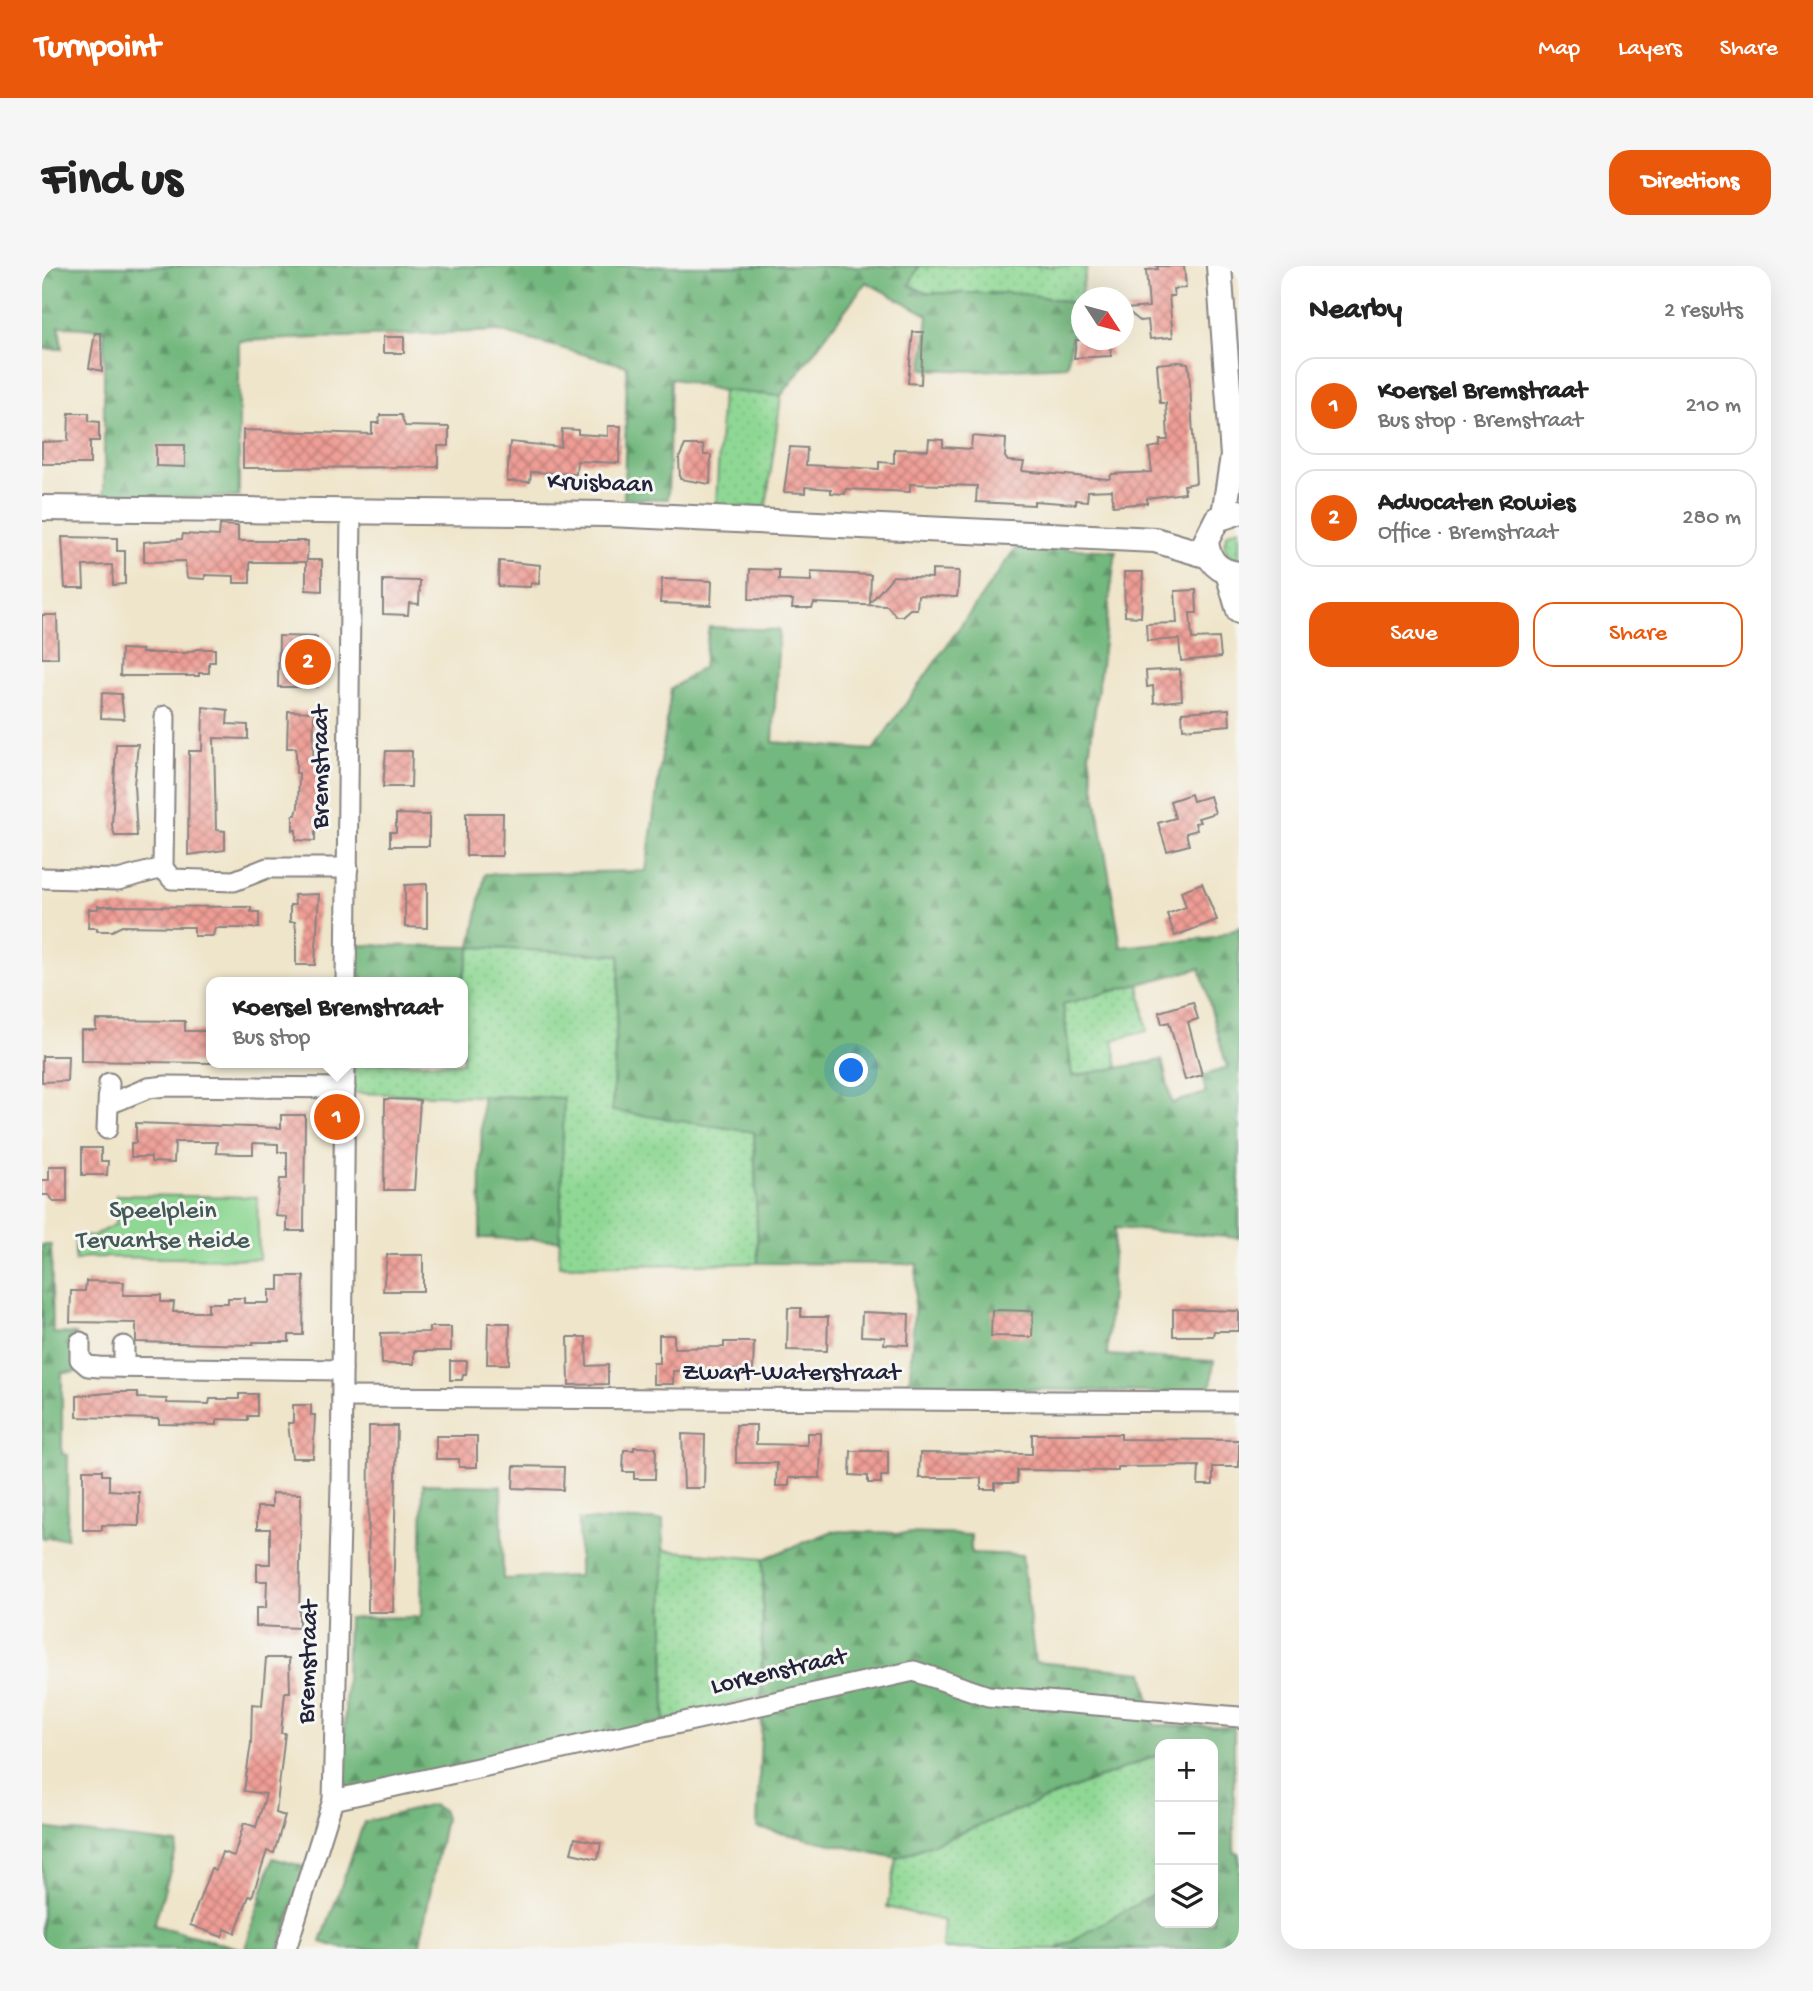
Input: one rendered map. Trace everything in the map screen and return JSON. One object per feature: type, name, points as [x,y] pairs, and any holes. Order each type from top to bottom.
[{"type":"street","points":[[1219,266],[1236,464],[1224,518],[1206,541],[1214,564],[1233,573],[1239,611]]},
{"type":"street","name":"Kruisbaan","points":[[42,508],[609,514],[1155,540],[1209,556]]},
{"type":"street","name":"Bremstraat","points":[[346,977],[351,510]]},
{"type":"street","name":"Kruisbaan","points":[[1155,540],[1224,518]]},
{"type":"street","points":[[165,716],[163,868],[173,879],[234,881],[267,868],[348,868]]},
{"type":"street","points":[[42,878],[118,880],[163,868]]},
{"type":"street","name":"Bremstraat","points":[[286,1949],[333,1800],[342,1397],[345,1068]]},
{"type":"street","points":[[107,1129],[109,1083]]},
{"type":"street","points":[[109,1104],[148,1088],[166,1086],[345,1088]]},
{"type":"street","points":[[80,1342],[80,1359],[89,1366],[342,1370]]},
{"type":"street","points":[[124,1346],[124,1367]]},
{"type":"street","name":"Zwart-Waterstraat","points":[[342,1397],[1239,1402]]},
{"type":"street","name":"Lorkenstraat","points":[[333,1800],[914,1671],[988,1696],[1239,1717]]},
{"type":"green space","points":[[42,266],[919,266],[909,285],[926,293],[1023,293],[1071,303],[1071,343],[1067,366],[975,371],[923,369],[928,315],[866,282],[781,396],[717,390],[671,378],[668,499],[624,499],[627,366],[498,331],[239,341],[239,497],[104,498],[104,330],[59,326],[62,349],[42,349]]},
{"type":"green space","points":[[919,266],[1087,266],[1082,287],[1071,287],[1071,303],[1023,293],[926,293],[909,285]]},
{"type":"green space","points":[[722,389],[781,396],[766,507],[716,506]]},
{"type":"green space","points":[[1239,528],[1237,558],[1227,553],[1224,543],[1228,533]]},
{"type":"green space","points":[[1017,546],[1116,551],[1089,755],[1121,947],[1215,937],[1239,927],[1239,1238],[1115,1228],[1107,1355],[1214,1361],[1210,1394],[983,1388],[909,1392],[917,1264],[758,1263],[754,1132],[612,1111],[620,955],[471,947],[485,874],[646,871],[671,689],[703,667],[709,627],[779,630],[773,742],[873,750]],"holes":[[[1200,968],[1227,1068],[1202,1076],[1206,1093],[1172,1103],[1162,1060],[1072,1076],[1063,1004]]]},
{"type":"green space","points":[[355,945],[471,947],[463,977],[354,977]]},
{"type":"green space","points":[[471,947],[620,955],[612,1110],[754,1132],[758,1263],[559,1266],[563,1098],[352,1093],[353,1068],[468,1068],[468,977],[463,977]]},
{"type":"green space","points":[[1139,984],[1147,1031],[1113,1040],[1118,1068],[1072,1076],[1063,1004]]},
{"type":"green space","points":[[482,1096],[564,1098],[560,1240],[480,1238]]},
{"type":"green space","name":"Speelplein Tervantse Heide","points":[[116,1195],[257,1197],[259,1259],[86,1257],[75,1261],[75,1236],[91,1237],[116,1224]]},
{"type":"green space","points":[[42,1245],[51,1245],[53,1333],[76,1334],[76,1372],[62,1373],[62,1454],[68,1455],[67,1538],[42,1538]]},
{"type":"green space","points":[[423,1484],[501,1486],[503,1579],[579,1576],[579,1520],[663,1520],[665,1722],[348,1790],[343,1773],[348,1618],[421,1617]]},
{"type":"green space","points":[[833,1531],[971,1535],[971,1553],[1022,1555],[1035,1662],[1144,1672],[1154,1725],[1234,1727],[1234,1852],[1239,1854],[1239,1949],[1057,1949],[1155,1894],[1155,1928],[1218,1928],[1218,1739],[1155,1739],[1155,1756],[897,1858],[757,1828],[762,1713],[763,1559]]},
{"type":"green space","points":[[663,1550],[763,1559],[761,1696],[665,1722]]},
{"type":"green space","points":[[1155,1756],[1155,1894],[1057,1949],[942,1949],[944,1921],[887,1907],[897,1858]]},
{"type":"green space","points":[[432,1805],[442,1810],[445,1818],[419,1949],[345,1949],[321,1942],[364,1822]]},
{"type":"green space","points":[[42,1828],[178,1844],[154,1925],[242,1949],[42,1949]]},
{"type":"green space","points":[[273,1858],[305,1867],[279,1949],[245,1949]]},
{"type":"building","points":[[1157,266],[1184,266],[1186,288],[1173,289],[1174,296],[1169,296],[1173,337],[1150,339],[1148,320],[1140,321],[1134,316],[1134,308],[1149,307],[1146,270],[1158,269]]},
{"type":"building","points":[[913,332],[923,332],[921,384],[908,383]]},
{"type":"building","points":[[95,333],[101,333],[102,371],[89,368]]},
{"type":"building","points":[[383,337],[404,337],[404,353],[383,353]]},
{"type":"building","points":[[1075,350],[1111,350],[1111,356],[1074,358]]},
{"type":"building","points":[[1188,363],[1189,369],[1196,483],[1184,485],[1185,493],[1147,498],[1147,503],[1113,506],[1112,490],[1088,491],[1087,501],[1076,500],[1076,504],[1034,501],[1034,505],[976,502],[977,486],[910,484],[910,492],[846,489],[845,494],[831,493],[831,489],[805,487],[805,493],[784,492],[790,447],[807,448],[806,465],[879,469],[879,462],[894,463],[894,449],[928,450],[929,439],[943,440],[943,447],[971,449],[972,436],[1006,439],[1005,457],[1008,461],[1024,462],[1022,471],[1109,479],[1112,474],[1152,472],[1149,448],[1160,446],[1160,440],[1168,440],[1166,403],[1160,403],[1157,364]]},
{"type":"building","points":[[69,413],[89,413],[89,421],[99,422],[99,441],[90,441],[90,464],[42,464],[42,442],[68,441]]},
{"type":"building","points":[[380,415],[401,415],[405,426],[449,427],[449,446],[438,446],[438,467],[243,468],[243,430],[372,434],[372,423],[379,423]]},
{"type":"building","points":[[608,426],[621,426],[619,463],[577,461],[576,474],[531,472],[530,482],[507,481],[510,442],[561,447],[562,429],[578,430],[578,434],[608,436]]},
{"type":"building","points":[[156,445],[185,445],[185,467],[156,466]]},
{"type":"building","points":[[685,445],[703,445],[704,455],[711,455],[710,484],[680,479],[679,458]]},
{"type":"building","points":[[220,525],[238,526],[238,541],[308,541],[307,560],[322,560],[322,591],[306,590],[306,562],[250,562],[250,583],[234,583],[234,576],[205,575],[205,579],[187,578],[185,561],[144,562],[144,542],[182,539],[183,534],[219,536]]},
{"type":"building","points":[[62,537],[117,538],[117,551],[125,551],[125,584],[113,585],[112,565],[83,566],[84,588],[65,588]]},
{"type":"building","points":[[499,561],[540,565],[539,584],[531,583],[530,587],[498,586]]},
{"type":"building","points":[[750,569],[779,570],[779,580],[811,581],[811,572],[871,575],[870,603],[893,576],[932,578],[932,570],[959,571],[957,597],[918,595],[917,609],[910,609],[902,616],[896,616],[887,606],[814,603],[812,608],[792,608],[793,600],[749,599]]},
{"type":"building","points":[[1124,572],[1143,572],[1141,617],[1125,616]]},
{"type":"building","points":[[662,579],[712,581],[711,605],[660,603]]},
{"type":"building","points":[[383,580],[420,581],[419,604],[409,603],[408,615],[383,614]]},
{"type":"building","points":[[1196,590],[1197,613],[1190,613],[1192,639],[1219,638],[1221,657],[1181,661],[1179,639],[1147,641],[1146,624],[1177,623],[1175,591]]},
{"type":"building","points":[[42,615],[57,615],[58,658],[42,658]]},
{"type":"building","points":[[279,636],[317,637],[317,687],[278,687]]},
{"type":"building","points":[[121,649],[142,650],[142,653],[186,653],[197,649],[215,649],[215,662],[209,662],[209,673],[199,673],[199,676],[120,676]]},
{"type":"building","points":[[1180,669],[1182,700],[1154,703],[1153,686],[1147,687],[1146,671]]},
{"type":"building","points":[[102,693],[121,694],[124,719],[101,718]]},
{"type":"building","points":[[203,707],[228,710],[227,724],[248,725],[248,739],[214,738],[216,830],[225,831],[225,850],[188,855],[189,751],[202,751]]},
{"type":"building","points":[[1229,709],[1230,725],[1183,729],[1182,712]]},
{"type":"building","points":[[288,711],[314,712],[313,763],[320,763],[320,784],[316,784],[319,831],[315,831],[315,841],[296,840],[296,830],[293,830],[293,815],[296,815],[298,807],[299,773],[296,773],[296,748],[287,748]]},
{"type":"building","points":[[116,744],[138,744],[134,785],[137,836],[115,836],[112,826]]},
{"type":"building","points":[[386,751],[412,751],[411,787],[383,787]]},
{"type":"building","points":[[1191,794],[1193,801],[1210,796],[1215,813],[1198,818],[1200,822],[1195,823],[1197,830],[1186,833],[1189,845],[1167,851],[1158,823],[1175,818],[1170,801]]},
{"type":"building","points":[[466,813],[503,813],[502,856],[466,856]]},
{"type":"building","points":[[396,814],[429,815],[429,846],[390,846],[390,832],[396,832]]},
{"type":"building","points":[[1202,883],[1217,920],[1175,936],[1167,914],[1186,907],[1181,891]]},
{"type":"building","points":[[427,884],[427,928],[405,927],[405,885]]},
{"type":"building","points":[[319,894],[315,965],[296,965],[296,930],[295,922],[290,922],[290,905],[295,905],[294,895]]},
{"type":"building","points":[[98,906],[251,907],[251,912],[259,912],[259,928],[215,928],[213,936],[194,936],[194,927],[122,926],[112,931],[97,931],[97,928],[88,928],[89,909],[98,909]]},
{"type":"building","points":[[1193,1002],[1198,1019],[1188,1022],[1202,1075],[1185,1080],[1169,1022],[1162,1024],[1159,1012]]},
{"type":"building","points":[[96,1020],[185,1021],[185,1031],[206,1031],[206,1063],[81,1061],[81,1030],[96,1030]]},
{"type":"building","points":[[42,1056],[68,1056],[67,1081],[42,1082]]},
{"type":"building","points":[[385,1099],[420,1100],[414,1190],[384,1190]]},
{"type":"building","points":[[281,1115],[305,1115],[304,1231],[287,1231],[287,1217],[276,1216],[280,1179],[287,1179],[287,1152],[278,1152],[278,1144],[253,1143],[253,1154],[240,1154],[216,1153],[217,1142],[175,1142],[174,1163],[151,1162],[151,1157],[131,1157],[131,1143],[136,1143],[136,1123],[281,1128]]},
{"type":"building","points":[[82,1148],[101,1148],[101,1161],[108,1161],[107,1175],[82,1175]]},
{"type":"building","points":[[49,1166],[67,1166],[67,1202],[54,1202],[49,1195],[42,1195],[42,1180],[49,1180]]},
{"type":"building","points":[[387,1255],[423,1255],[423,1291],[383,1291]]},
{"type":"building","points":[[279,1276],[304,1276],[303,1335],[289,1335],[289,1342],[253,1342],[253,1345],[136,1342],[136,1323],[70,1322],[71,1291],[85,1291],[86,1281],[124,1282],[123,1295],[161,1295],[161,1302],[174,1302],[173,1312],[208,1312],[208,1303],[228,1303],[228,1298],[244,1298],[244,1303],[269,1303],[269,1290],[279,1290]]},
{"type":"building","points":[[788,1308],[801,1308],[801,1317],[828,1317],[827,1351],[787,1350]]},
{"type":"building","points":[[1173,1309],[1239,1311],[1239,1331],[1214,1331],[1213,1336],[1173,1336]]},
{"type":"building","points":[[992,1310],[1033,1311],[1032,1337],[991,1336]]},
{"type":"building","points":[[862,1312],[909,1314],[908,1345],[884,1344],[885,1337],[861,1336]]},
{"type":"building","points":[[488,1323],[510,1323],[509,1364],[487,1364]]},
{"type":"building","points":[[429,1327],[451,1327],[451,1351],[414,1351],[414,1364],[382,1364],[381,1333],[429,1332]]},
{"type":"building","points":[[659,1335],[674,1335],[674,1348],[724,1347],[724,1342],[754,1342],[753,1370],[673,1371],[673,1384],[653,1384],[653,1363],[659,1363]]},
{"type":"building","points":[[568,1337],[586,1337],[587,1366],[608,1365],[608,1384],[569,1385]]},
{"type":"building","points":[[450,1361],[467,1361],[466,1375],[463,1375],[462,1380],[450,1380]]},
{"type":"building","points":[[138,1392],[138,1398],[167,1399],[167,1403],[209,1404],[210,1399],[239,1399],[239,1394],[257,1394],[257,1416],[248,1416],[248,1420],[217,1419],[217,1425],[159,1424],[159,1419],[77,1417],[77,1396]]},
{"type":"building","points":[[293,1405],[311,1405],[311,1415],[315,1415],[313,1458],[292,1458],[288,1423],[293,1423]]},
{"type":"building","points":[[736,1425],[756,1425],[756,1444],[807,1445],[807,1433],[821,1433],[820,1478],[789,1478],[789,1486],[776,1486],[777,1463],[736,1463]]},
{"type":"building","points":[[369,1426],[397,1426],[393,1612],[368,1612]]},
{"type":"building","points":[[682,1434],[705,1435],[704,1488],[684,1488]]},
{"type":"building","points":[[1032,1434],[1121,1434],[1121,1439],[1239,1440],[1239,1467],[1213,1467],[1213,1485],[1198,1485],[1199,1466],[1118,1467],[1118,1471],[1017,1470],[1017,1483],[995,1483],[995,1489],[981,1489],[981,1478],[919,1478],[920,1453],[1032,1454]]},
{"type":"building","points":[[436,1436],[477,1436],[477,1467],[459,1467],[459,1459],[436,1459]]},
{"type":"building","points":[[634,1447],[656,1448],[655,1479],[634,1479],[634,1472],[623,1472],[624,1450],[634,1450]]},
{"type":"building","points":[[851,1451],[888,1451],[888,1476],[881,1476],[881,1483],[868,1483],[868,1476],[850,1475]]},
{"type":"building","points":[[514,1466],[564,1467],[563,1490],[513,1488]]},
{"type":"building","points":[[83,1470],[102,1470],[102,1475],[109,1475],[109,1490],[139,1492],[139,1526],[102,1525],[102,1530],[83,1530]]},
{"type":"building","points":[[272,1493],[301,1494],[299,1628],[256,1626],[256,1608],[266,1608],[267,1581],[257,1581],[257,1564],[270,1564],[270,1529],[257,1529],[257,1507],[272,1507]]},
{"type":"building","points":[[266,1658],[289,1658],[290,1692],[285,1692],[281,1733],[285,1733],[276,1813],[285,1816],[274,1853],[267,1851],[252,1897],[249,1896],[235,1933],[225,1929],[222,1937],[190,1925],[211,1868],[216,1870],[222,1852],[234,1856],[244,1823],[256,1827],[266,1794],[244,1791],[251,1743],[252,1704],[262,1705]]},
{"type":"building","points":[[575,1838],[601,1843],[598,1859],[571,1853]]},
{"type":"place","name":"Advocaten Rowies","points":[[308,662]]},
{"type":"place","name":"Koersel Bremstraat","points":[[337,1117]]}]
